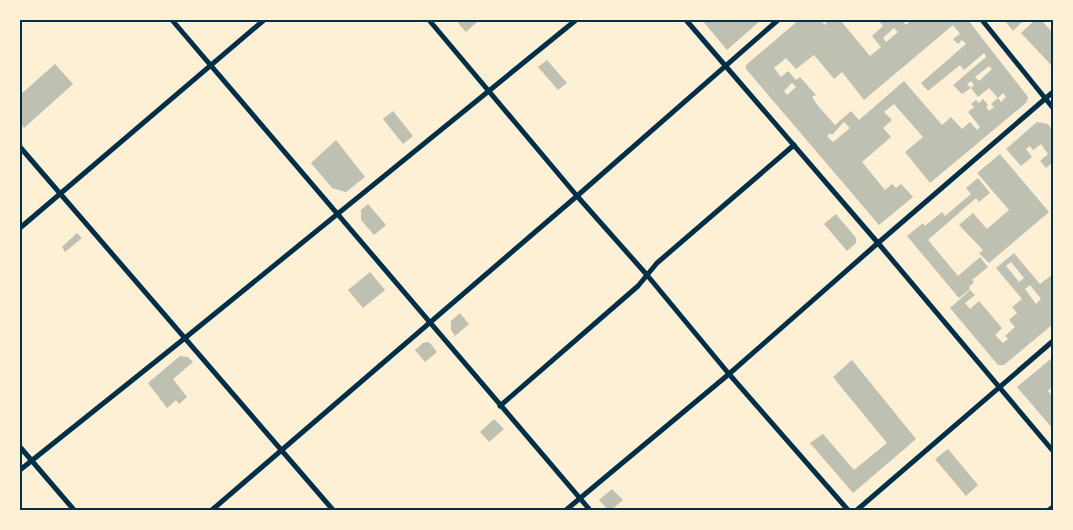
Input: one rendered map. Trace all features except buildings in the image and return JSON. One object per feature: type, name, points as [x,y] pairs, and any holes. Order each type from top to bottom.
[{"type":"street","points":[[172,20],[590,510]]},
{"type":"street","points":[[20,228],[264,20]]},
{"type":"street","points":[[429,20],[577,196],[848,510]]},
{"type":"street","points":[[20,470],[576,20]]},
{"type":"street","points":[[686,20],[878,242],[1053,451]]},
{"type":"street","points":[[212,510],[577,196],[778,20]]},
{"type":"street","points":[[982,20],[1053,108]]},
{"type":"street","points":[[566,510],[730,374],[878,242],[1053,92]]},
{"type":"street","points":[[500,406],[638,286],[657,263],[794,144]]},
{"type":"street","points":[[20,147],[333,510]]},
{"type":"street","points":[[857,510],[1053,342]]},
{"type":"street","points":[[20,447],[74,510]]},
{"type":"street","points":[[1049,510],[1053,507]]}]
